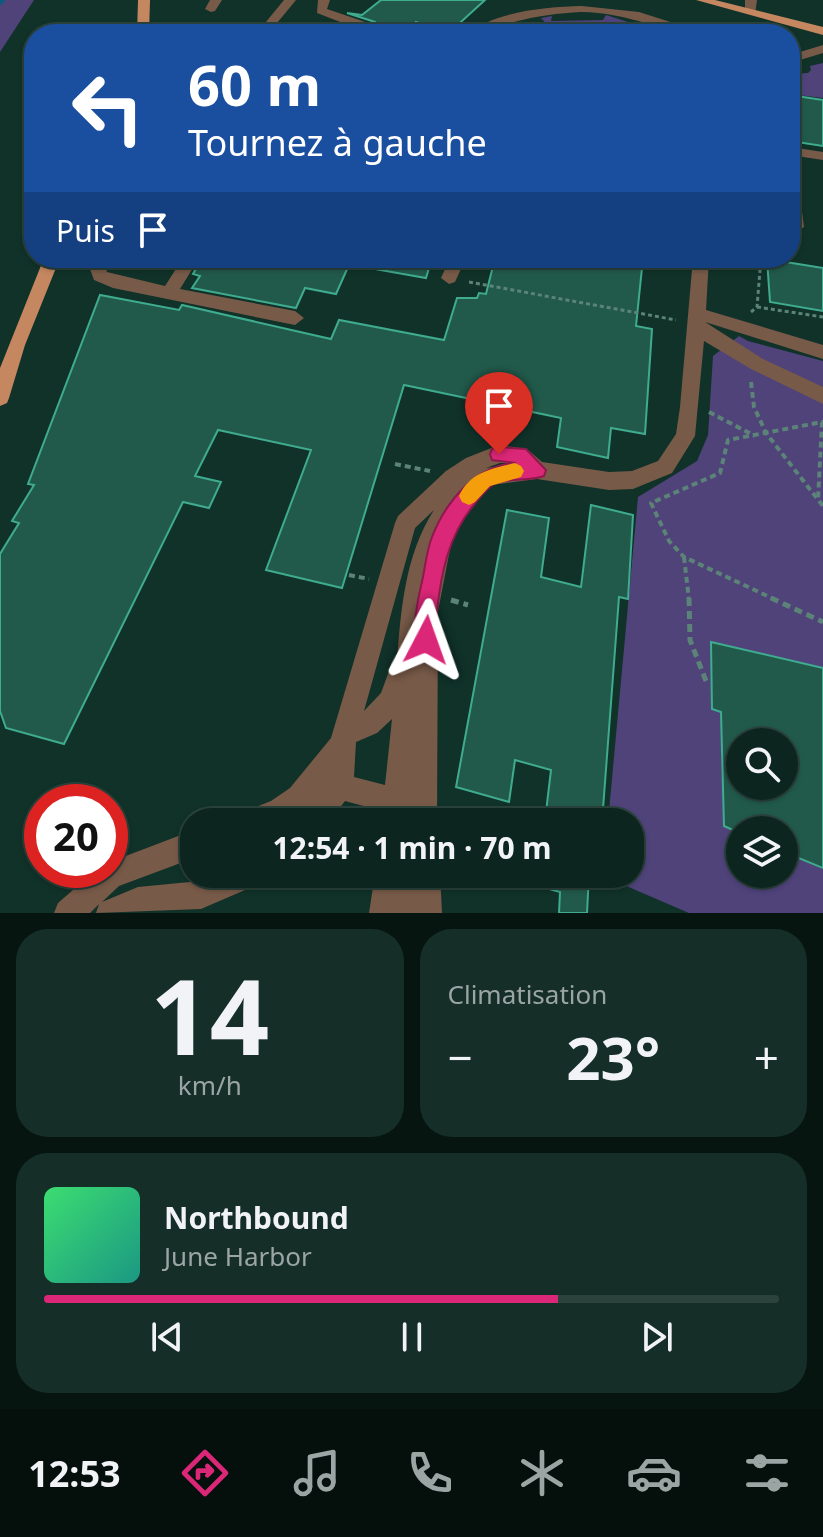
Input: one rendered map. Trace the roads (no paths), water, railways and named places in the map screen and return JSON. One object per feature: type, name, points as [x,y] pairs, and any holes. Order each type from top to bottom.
[{"type":"main road","points":[[143,24],[144,0]]},
{"type":"main road","points":[[702,0],[751,6],[823,29]]},
{"type":"main road","points":[[0,374],[16,345],[49,268]]},
{"type":"main road","points":[[0,398],[16,345]]},
{"type":"lane","points":[[270,24],[290,0]]},
{"type":"lane","points":[[324,0],[321,11],[361,24]]},
{"type":"lane","points":[[496,24],[534,14],[593,5],[666,24]]},
{"type":"lane","points":[[800,59],[823,49]]},
{"type":"lane","points":[[800,61],[823,57]]},
{"type":"lane","points":[[800,153],[823,156]]},
{"type":"lane","points":[[97,268],[100,276],[113,282],[295,318]]},
{"type":"lane","points":[[169,293],[185,268]]},
{"type":"lane","points":[[449,278],[454,268]]},
{"type":"lane","points":[[400,808],[414,591],[438,516],[471,479],[537,470],[609,481],[650,475],[665,467],[685,436],[691,399],[701,268]]},
{"type":"lane","points":[[698,322],[823,352]]},
{"type":"lane","points":[[698,322],[757,364],[823,396]]},
{"type":"lane","points":[[323,808],[340,787],[344,738],[406,523],[453,477],[473,464],[499,454],[520,455],[537,470]]},
{"type":"lane","points":[[423,808],[427,611],[441,540],[465,500],[484,479]]},
{"type":"lane","points":[[282,808],[304,793],[344,738],[381,715],[395,695],[410,637]]},
{"type":"lane","points":[[340,787],[383,808]]},
{"type":"lane","points":[[68,913],[110,876],[180,849]]},
{"type":"lane","points":[[110,913],[138,901],[201,895],[217,888]]},
{"type":"lane","points":[[383,913],[390,888]]},
{"type":"lane","points":[[400,888],[411,913]]},
{"type":"lane","points":[[427,888],[428,913]]},
{"type":"waterway","points":[[0,3],[3,0]]}]
